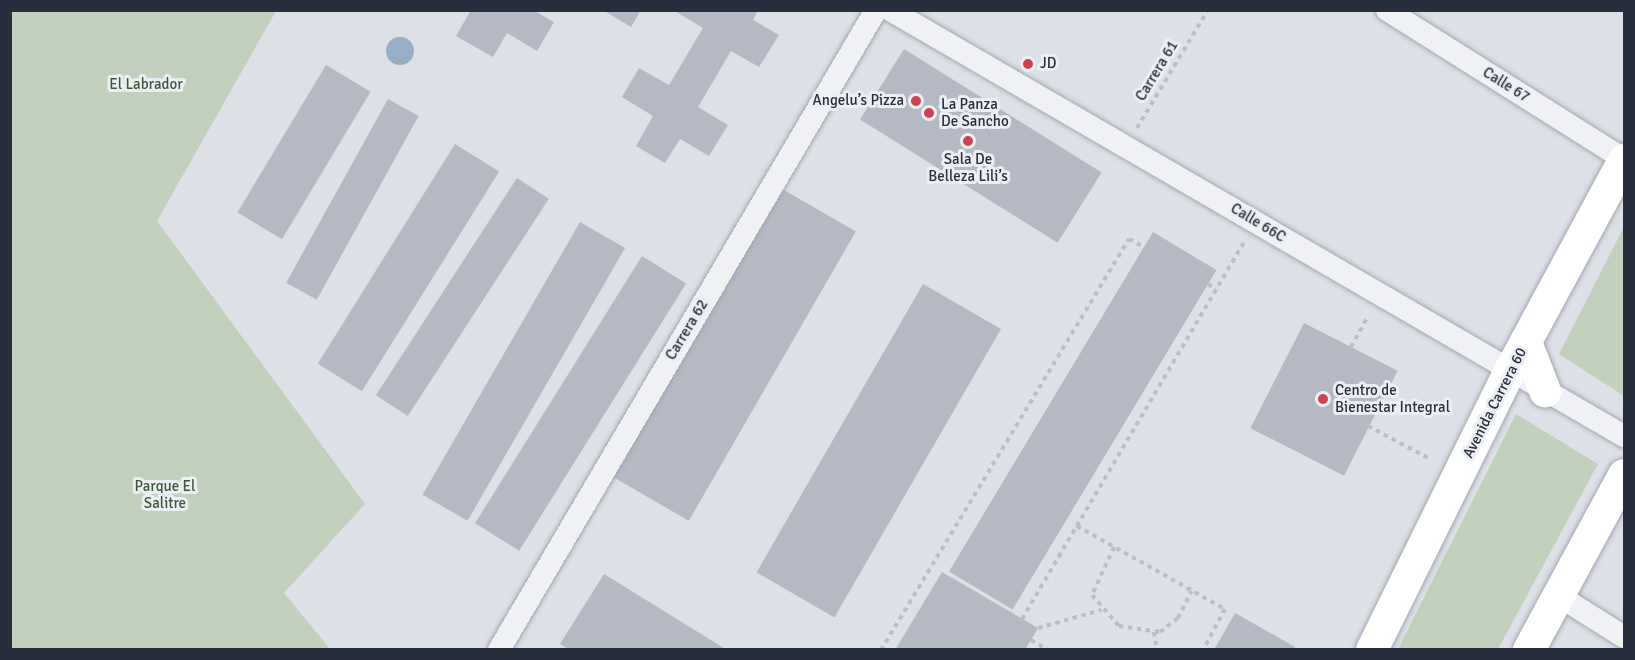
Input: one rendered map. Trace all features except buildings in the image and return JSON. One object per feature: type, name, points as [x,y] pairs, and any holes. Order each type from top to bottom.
[{"type":"main road","name":"Avenida Carrera 60","points":[[1372,650],[1510,371],[1624,159]]},
{"type":"main road","points":[[1526,342],[1545,391]]},
{"type":"main road","points":[[1529,650],[1624,475]]},
{"type":"street","name":"Carrera 62","points":[[499,650],[876,10]]},
{"type":"street","name":"Calle 66C","points":[[891,10],[1624,436]]},
{"type":"street","name":"Calle 67","points":[[1387,10],[1624,159]]},
{"type":"street","points":[[1559,596],[1624,637]]},
{"type":"path","name":"Carrera 61","points":[[1126,145],[1208,10]]},
{"type":"path","points":[[881,650],[1129,238],[1144,247]]},
{"type":"path","points":[[1022,619],[1245,242]]},
{"type":"path","points":[[1208,285],[1216,289]]},
{"type":"path","points":[[1352,347],[1369,314]]},
{"type":"path","points":[[1368,426],[1432,460]]},
{"type":"path","points":[[1077,526],[1225,609],[1203,650]]},
{"type":"path","points":[[1114,547],[1094,585],[1101,610],[1131,632],[1154,632],[1172,625],[1192,591]]},
{"type":"path","points":[[1038,628],[1101,610]]},
{"type":"path","points":[[1154,632],[1157,650]]},
{"type":"path","points":[[1031,640],[1048,650]]},
{"type":"green space","name":"Parque El Salitre","points":[[10,11],[276,11],[157,221],[365,504],[284,593],[330,649],[11,649]]},
{"type":"green space","points":[[1624,227],[1624,396],[1559,354]]},
{"type":"green space","points":[[1516,414],[1598,464],[1498,649],[1398,649]]},
{"type":"water","points":[[400,37],[410,41],[414,51],[410,61],[400,65],[390,61],[386,51],[390,41]]},
{"type":"place","name":"JD","points":[[1028,64]]},
{"type":"place","name":"Angelu’s Pizza","points":[[916,101]]},
{"type":"place","name":"La Panza De Sancho","points":[[929,113]]},
{"type":"place","name":"Sala De Belleza Lili’s","points":[[968,141]]},
{"type":"place","name":"Centro de Bienestar Integral","points":[[1323,399]]},
{"type":"park label","name":"El Labrador","points":[[146,85]]}]
